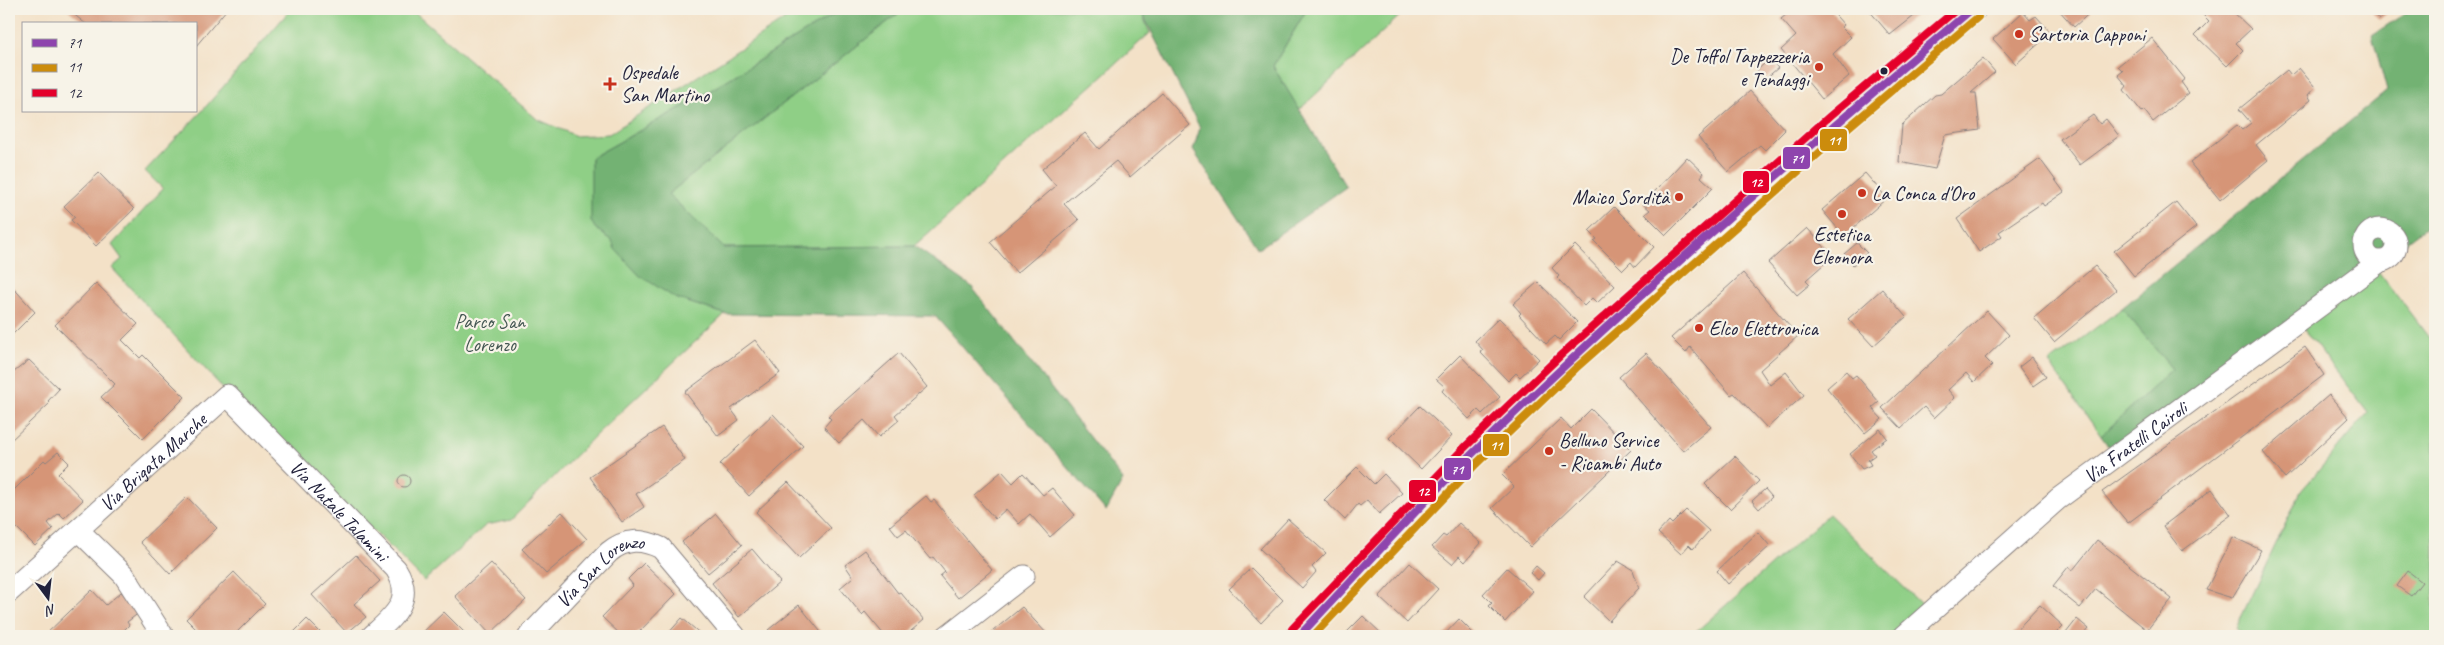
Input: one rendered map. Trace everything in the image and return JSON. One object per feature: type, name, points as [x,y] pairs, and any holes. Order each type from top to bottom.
[{"type":"main road","points":[[1307,633],[1469,457],[1569,361],[1830,130],[1972,9]]},
{"type":"street","name":"Via Fratelli Cairoli","points":[[1904,636],[2058,500],[2379,262]]},
{"type":"street","name":"Via Brigata Marche","points":[[9,592],[226,395]]},
{"type":"street","name":"Via Natale Talamini","points":[[226,395],[384,555],[400,575],[403,588],[399,609],[372,636]]},
{"type":"street","points":[[78,530],[124,575],[163,636]]},
{"type":"street","name":"Via San Lorenzo","points":[[529,636],[609,552],[618,544],[629,541],[651,543],[661,548],[735,636]]},
{"type":"street","points":[[947,636],[1024,576]]},
{"type":"green space","name":"Parco San Lorenzo","points":[[291,9],[411,9],[537,119],[576,136],[609,134],[801,9],[842,9],[698,98],[591,158],[595,228],[612,241],[615,249],[675,298],[725,314],[600,431],[511,520],[486,525],[424,581],[382,539],[227,395],[220,385],[112,268],[122,259],[112,245],[163,189],[145,171],[202,111]]},
{"type":"green space","points":[[842,9],[904,9],[668,194],[724,248],[914,246],[971,286],[1123,480],[1106,511],[935,316],[725,314],[675,298],[639,275],[615,249],[612,241],[595,228],[591,221],[591,158],[698,98]]},
{"type":"green space","points":[[904,9],[1140,9],[1150,33],[914,246],[724,248],[668,194]]},
{"type":"green space","points":[[1140,9],[1307,9],[1273,66],[1346,187],[1258,249],[1193,150],[1200,128]]},
{"type":"green space","points":[[1307,9],[1407,9],[1299,110],[1273,66]]},
{"type":"green space","points":[[2412,9],[2435,9],[2435,220],[2299,323],[2114,454],[2101,436],[2172,369],[2122,308],[2387,91],[2372,35]]},
{"type":"green space","points":[[2374,266],[2433,343],[2435,341],[2435,636],[2242,636],[2236,628],[2301,491],[2368,413],[2299,323]]},
{"type":"green space","points":[[2122,308],[2172,369],[2101,436],[2049,363]]},
{"type":"green space","points":[[1829,514],[1926,609],[1895,636],[1691,636]]},
{"type":"building","points":[[67,9],[227,9],[198,44],[198,22],[83,22]]},
{"type":"building","points":[[1793,9],[1830,9],[1844,25],[1841,27],[1851,37],[1833,54],[1849,76],[1822,99],[1781,50],[1796,36],[1781,19]]},
{"type":"building","points":[[1868,9],[1923,9],[1890,35]]},
{"type":"building","points":[[2058,9],[2094,9],[2074,27]]},
{"type":"building","points":[[2209,9],[2230,9],[2251,29],[2236,43],[2243,50],[2227,66],[2195,35],[2209,21],[2203,15]]},
{"type":"building","points":[[2372,9],[2392,9],[2379,20]]},
{"type":"building","points":[[2023,12],[2030,20],[2036,16],[2051,33],[2016,64],[1993,39]]},
{"type":"building","points":[[2152,38],[2185,79],[2181,82],[2189,93],[2153,122],[2124,90],[2127,86],[2118,75],[2123,71],[2118,66]]},
{"type":"building","points":[[1983,58],[1995,72],[1971,93],[1976,93],[1980,130],[1945,135],[1935,169],[1899,162],[1902,125],[1935,95],[1941,94]]},
{"type":"building","points":[[1770,59],[1778,68],[1765,79],[1757,70]]},
{"type":"building","points":[[2299,68],[2315,87],[2308,95],[2311,100],[2256,145],[2268,160],[2220,200],[2190,163],[2237,125],[2242,130],[2251,123],[2239,109],[2287,70],[2291,75]]},
{"type":"building","points":[[1750,91],[1785,130],[1765,150],[1760,145],[1728,172],[1698,137]]},
{"type":"building","points":[[1162,93],[1190,125],[1130,177],[1116,161],[1068,200],[1064,204],[1079,220],[1017,273],[990,242],[1056,186],[1042,169],[1085,133],[1099,149]]},
{"type":"building","points":[[2093,115],[2100,124],[2106,119],[2119,136],[2080,165],[2060,139]]},
{"type":"building","points":[[1687,157],[1704,173],[1701,177],[1713,188],[1666,235],[1645,214],[1650,210],[1643,204]]},
{"type":"building","points":[[2040,159],[2064,192],[2044,206],[2042,203],[1999,232],[2002,236],[1979,252],[1957,219]]},
{"type":"building","points":[[99,173],[134,209],[96,246],[71,220],[75,217],[64,206]]},
{"type":"building","points":[[1865,173],[1887,198],[1844,236],[1822,210]]},
{"type":"building","points":[[2176,202],[2196,227],[2134,276],[2114,251]]},
{"type":"building","points":[[1614,207],[1654,247],[1635,267],[1631,262],[1623,270],[1594,241],[1597,239],[1589,231]]},
{"type":"building","points":[[1807,228],[1833,256],[1806,280],[1810,284],[1797,295],[1768,263]]},
{"type":"building","points":[[1857,243],[1867,253],[1853,265],[1844,254]]},
{"type":"building","points":[[1575,245],[1615,286],[1597,303],[1592,298],[1584,306],[1557,278],[1559,276],[1552,268]]},
{"type":"building","points":[[2095,266],[2116,290],[2054,342],[2034,318]]},
{"type":"building","points":[[1743,273],[1798,336],[1760,370],[1770,385],[1786,372],[1804,395],[1767,428],[1734,393],[1731,395],[1690,347],[1686,353],[1671,338]]},
{"type":"building","points":[[1538,282],[1577,322],[1559,340],[1555,336],[1546,344],[1519,315],[1521,313],[1513,304]]},
{"type":"building","points":[[9,283],[35,312],[9,338]]},
{"type":"building","points":[[96,283],[138,324],[122,340],[140,358],[143,355],[185,397],[143,439],[101,397],[115,384],[55,325]]},
{"type":"building","points":[[1882,289],[1906,317],[1873,346],[1848,319]]},
{"type":"building","points":[[1987,311],[2009,335],[1985,358],[1992,365],[1974,382],[1966,373],[1948,390],[1955,398],[1934,418],[1924,407],[1901,428],[1882,408]]},
{"type":"building","points":[[1499,318],[1539,359],[1520,377],[1516,373],[1508,381],[1480,352],[1483,350],[1475,341]]},
{"type":"building","points":[[755,340],[780,373],[731,409],[739,420],[718,436],[685,392]]},
{"type":"building","points":[[2305,347],[2324,375],[2128,523],[2102,492]]},
{"type":"building","points":[[899,353],[927,387],[895,415],[899,420],[879,437],[864,420],[839,443],[824,427],[831,419],[828,416]]},
{"type":"building","points":[[1646,353],[1711,427],[1683,451],[1619,377]]},
{"type":"building","points":[[1460,355],[1500,397],[1482,414],[1478,410],[1469,419],[1442,391],[1445,387],[1436,379]]},
{"type":"building","points":[[2032,357],[2046,377],[2033,386],[2019,367]]},
{"type":"building","points":[[29,360],[59,389],[48,401],[50,403],[9,442],[9,376]]},
{"type":"building","points":[[1846,371],[1852,378],[1856,375],[1879,402],[1872,408],[1882,419],[1865,433],[1827,388]]},
{"type":"building","points":[[2329,395],[2349,418],[2285,478],[2263,452]]},
{"type":"building","points":[[1420,406],[1452,436],[1421,469],[1389,438]]},
{"type":"building","points":[[1591,409],[1631,450],[1530,547],[1492,508],[1514,487],[1502,475],[1561,418],[1571,429]]},
{"type":"building","points":[[773,414],[803,446],[749,496],[720,464]]},
{"type":"building","points":[[662,427],[685,460],[636,494],[644,507],[622,522],[590,477]]},
{"type":"building","points":[[1880,429],[1887,438],[1871,450],[1875,455],[1868,460],[1871,465],[1862,469],[1850,454]]},
{"type":"building","points":[[58,452],[69,463],[58,474],[83,500],[64,518],[59,513],[48,523],[53,529],[35,546],[9,520],[9,495],[44,460],[46,462]]},
{"type":"building","points":[[1735,456],[1759,481],[1730,509],[1705,484]]},
{"type":"building","points":[[1357,467],[1374,484],[1384,474],[1402,493],[1379,514],[1367,500],[1360,506],[1358,504],[1345,520],[1324,500]]},
{"type":"building","points":[[1002,471],[1013,483],[1023,473],[1043,495],[1052,488],[1075,515],[1050,537],[1030,514],[1019,524],[1006,509],[995,519],[974,495]]},
{"type":"building","points":[[406,475],[409,476],[409,486],[402,487],[399,486],[398,479],[399,476]]},
{"type":"building","points":[[788,482],[831,528],[799,558],[756,512]]},
{"type":"building","points":[[1765,489],[1772,497],[1759,509],[1752,501]]},
{"type":"building","points":[[2212,489],[2231,515],[2182,551],[2163,526]]},
{"type":"building","points":[[926,496],[931,502],[934,500],[992,570],[958,598],[940,576],[945,572],[933,557],[930,559],[906,530],[898,536],[890,526]]},
{"type":"building","points":[[187,497],[217,528],[170,574],[140,542]]},
{"type":"building","points":[[1686,510],[1709,531],[1693,549],[1689,545],[1681,554],[1658,533],[1669,521],[1672,524]]},
{"type":"building","points":[[562,512],[587,539],[546,574],[522,549]]},
{"type":"building","points":[[716,514],[742,545],[708,573],[682,542]]},
{"type":"building","points":[[1288,519],[1326,553],[1312,567],[1316,572],[1302,588],[1260,549]]},
{"type":"building","points":[[1459,523],[1481,543],[1465,562],[1459,556],[1452,564],[1432,547],[1443,535],[1446,537]]},
{"type":"building","points":[[1758,532],[1770,546],[1728,584],[1717,571]]},
{"type":"building","points":[[2233,537],[2261,550],[2232,598],[2206,590]]},
{"type":"building","points":[[2097,540],[2172,599],[2147,630],[2096,589],[2080,608],[2053,586],[2069,566],[2072,571]]},
{"type":"building","points":[[752,549],[780,582],[739,617],[712,583]]},
{"type":"building","points":[[865,550],[898,593],[900,592],[924,620],[905,636],[885,636],[865,612],[862,615],[840,588],[853,577],[845,565]]},
{"type":"building","points":[[356,555],[380,581],[354,604],[366,617],[347,633],[312,595]]},
{"type":"building","points":[[1618,561],[1633,570],[1639,588],[1609,621],[1584,597]]},
{"type":"building","points":[[491,563],[526,600],[490,634],[455,596]]},
{"type":"building","points":[[644,563],[676,594],[635,636],[622,636],[602,617],[633,585],[628,579]]},
{"type":"building","points":[[1410,563],[1438,589],[1407,623],[1379,597]]},
{"type":"building","points":[[1536,566],[1544,573],[1538,580],[1530,573]]},
{"type":"building","points":[[1251,568],[1283,600],[1261,623],[1229,589]]},
{"type":"building","points":[[1507,568],[1533,591],[1505,622],[1489,606],[1492,603],[1483,594]]},
{"type":"building","points":[[2408,571],[2422,582],[2411,596],[2397,586]]},
{"type":"building","points":[[234,572],[265,604],[233,636],[203,636],[186,619]]},
{"type":"building","points":[[92,590],[106,605],[121,592],[140,612],[127,622],[129,625],[118,636],[44,636]]},
{"type":"building","points":[[799,605],[824,636],[773,636],[768,630]]},
{"type":"building","points":[[2040,605],[2063,626],[2053,636],[2011,636]]},
{"type":"building","points":[[1022,607],[1049,636],[987,636]]},
{"type":"building","points":[[444,612],[468,636],[419,636]]},
{"type":"building","points":[[1363,616],[1384,636],[1343,636]]},
{"type":"building","points":[[682,618],[703,636],[666,636]]},
{"type":"building","points":[[307,619],[324,636],[290,636]]},
{"type":"building","points":[[1459,619],[1476,636],[1443,636]]},
{"type":"building","points":[[2077,619],[2089,629],[2083,636],[2070,636],[2066,633]]},
{"type":"transit line","name":"12","points":[[1292,629],[1462,450],[1562,354],[1830,116],[1957,9]]},
{"type":"transit line","name":"71","points":[[1299,636],[1449,477],[1531,397],[1717,228],[1972,9]]},
{"type":"transit line","name":"11","points":[[1313,636],[1476,464],[1576,368],[1844,131],[1978,17]]},
{"type":"place","name":"Sartoria Capponi","points":[[2019,34]]},
{"type":"place","name":"De Toffol Tappezzeria e Tendaggi","points":[[1819,67]]},
{"type":"place","name":"Ospedale San Martino","points":[[610,84]]},
{"type":"place","name":"La Conca d'Oro","points":[[1862,193]]},
{"type":"place","name":"Maico Sordità","points":[[1679,197]]},
{"type":"place","name":"Estetica Eleonora","points":[[1842,214]]},
{"type":"place","name":"Elco Elettronica","points":[[1699,328]]},
{"type":"place","name":"Belluno Service - Ricambi Auto","points":[[1549,451]]}]
